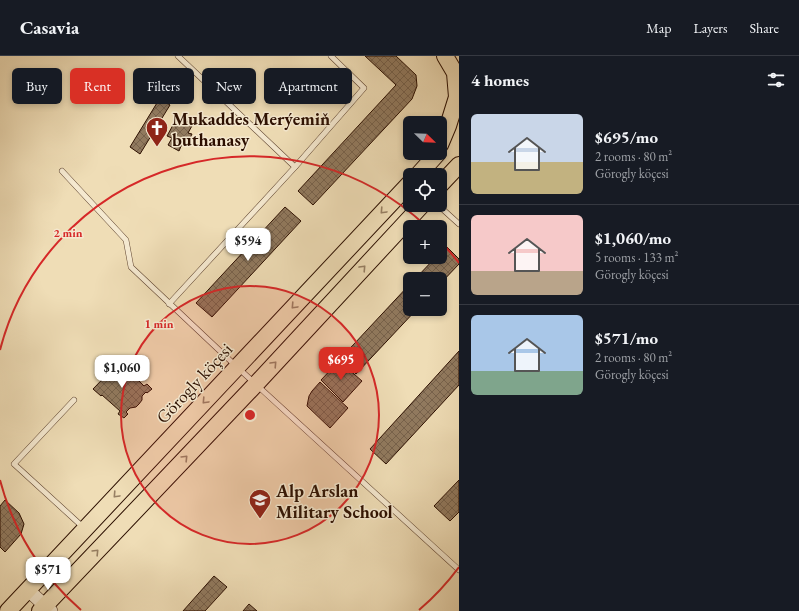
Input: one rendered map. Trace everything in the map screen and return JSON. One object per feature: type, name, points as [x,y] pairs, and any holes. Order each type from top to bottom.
[{"type":"main road","points":[[445,56],[455,73],[457,97],[447,129]]},
{"type":"main road","points":[[447,143],[459,131]]},
{"type":"main road","points":[[424,168],[431,160]]},
{"type":"main road","points":[[447,178],[458,167]]},
{"type":"main road","name":"Görogly köçesi","points":[[8,611],[403,190]]},
{"type":"main road","points":[[45,609],[416,212]]},
{"type":"street","points":[[28,590],[45,609]]},
{"type":"lane","points":[[178,56],[295,167]]},
{"type":"lane","points":[[169,304],[295,167],[364,88],[331,56]]},
{"type":"lane","points":[[62,171],[126,240],[131,267],[237,367],[459,570]]},
{"type":"lane","points":[[446,212],[459,224]]},
{"type":"lane","points":[[74,400],[14,464],[85,529]]},
{"type":"building","points":[[365,56],[396,56],[416,75],[417,86],[412,99],[313,205],[298,191],[396,85]]},
{"type":"building","points":[[156,104],[170,105],[140,154],[130,147]]},
{"type":"building","points":[[181,118],[193,124],[188,133],[192,134],[186,146],[182,144],[179,151],[168,145],[172,138],[167,136],[173,125],[176,127]]},
{"type":"building","points":[[285,207],[301,221],[212,317],[196,303]]},
{"type":"building","points":[[447,247],[459,259],[459,264],[447,277],[447,272],[422,272],[429,264],[447,264]]},
{"type":"building","points":[[403,292],[403,316],[410,316],[356,374],[340,359]]},
{"type":"building","points":[[459,351],[459,385],[386,464],[370,449]]},
{"type":"building","points":[[121,360],[129,368],[127,369],[144,386],[147,384],[152,389],[142,396],[142,400],[136,407],[130,408],[126,412],[128,414],[124,418],[118,414],[120,411],[93,389]]},
{"type":"building","points":[[339,361],[362,381],[343,402],[321,380]]},
{"type":"building","points":[[320,382],[348,408],[330,428],[307,406],[309,396]]},
{"type":"building","points":[[459,480],[459,512],[450,521],[434,506]]},
{"type":"building","points":[[5,500],[19,513],[24,524],[21,534],[5,552],[0,547],[0,506]]},
{"type":"building","points":[[214,576],[227,587],[205,611],[183,611]]},
{"type":"building","points":[[249,604],[257,611],[243,611]]},
{"type":"place","name":"Mukaddes Merýemiň buthanasy","points":[[157,148]]},
{"type":"place","name":"Alp Arslan Military School","points":[[260,520]]}]
